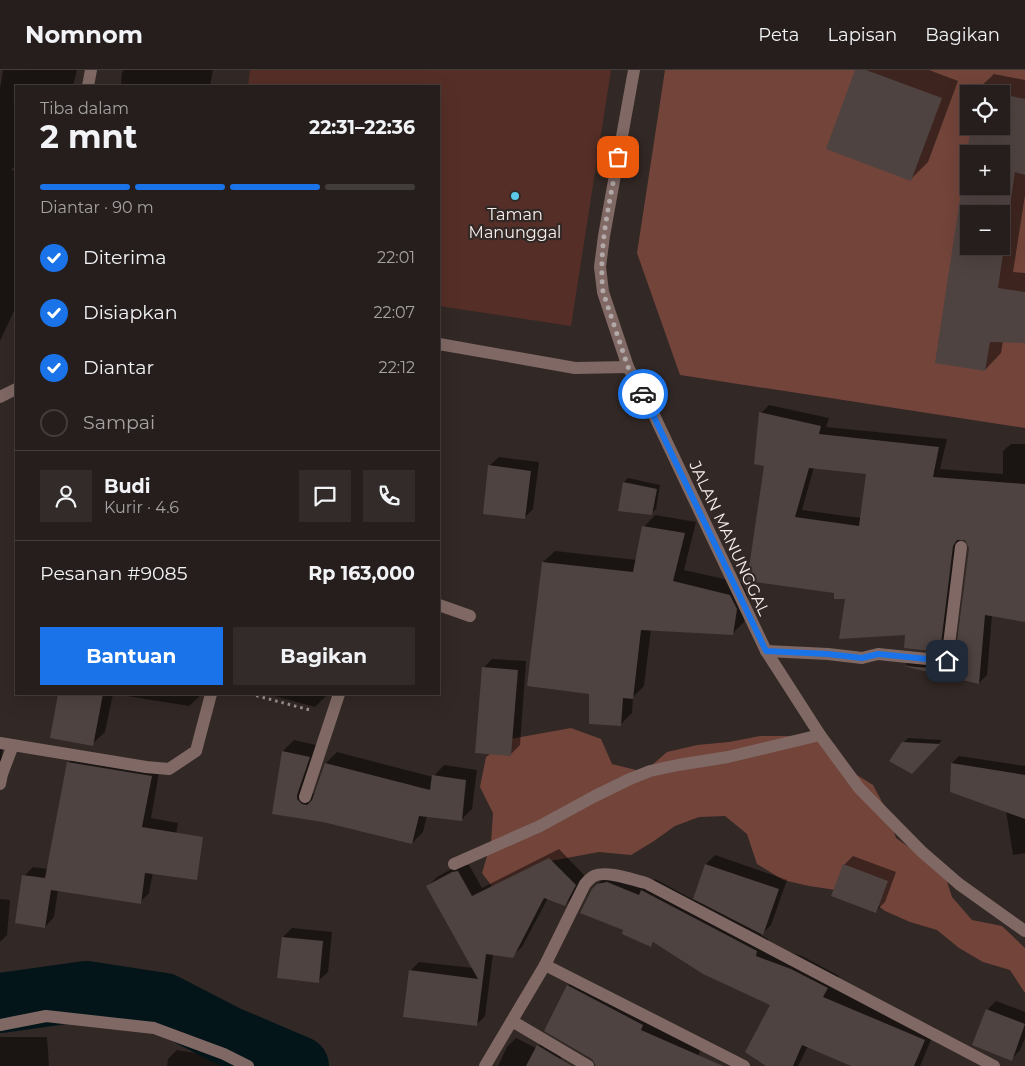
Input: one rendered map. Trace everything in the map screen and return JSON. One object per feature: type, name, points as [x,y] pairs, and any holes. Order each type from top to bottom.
[{"type":"street","points":[[88,85],[91,70]]},
{"type":"street","name":"JALAN MANUNGGAL","points":[[634,70],[600,267],[603,292],[628,367],[653,413],[766,651],[820,735],[859,788],[921,851],[959,884],[1025,930]]},
{"type":"street","points":[[440,344],[575,368],[628,367]]},
{"type":"street","points":[[0,396],[15,389]]},
{"type":"street","points":[[766,651],[828,654],[862,658],[878,654],[947,661],[961,547]]},
{"type":"street","points":[[440,605],[470,616]]},
{"type":"street","points":[[0,784],[6,744],[168,769],[196,752],[211,695]]},
{"type":"street","points":[[305,797],[340,695]]},
{"type":"street","points":[[454,864],[540,826],[594,796],[650,771],[728,757],[820,735]]},
{"type":"street","points":[[485,1066],[545,965],[586,884],[593,876],[601,874],[646,883],[688,907],[994,1066]]},
{"type":"street","points":[[545,965],[744,1066]]},
{"type":"street","points":[[0,1025],[46,1016],[154,1028],[224,1054],[248,1066]]},
{"type":"street","points":[[512,1021],[588,1066]]},
{"type":"path","points":[[254,695],[332,716]]},
{"type":"shaded area","name":"Taman Manunggal","points":[[250,70],[611,70],[571,326],[440,306],[440,85],[248,85]]},
{"type":"shaded area","points":[[665,70],[1025,70],[1025,428],[680,375],[637,253]]},
{"type":"shaded area","points":[[571,728],[601,739],[612,764],[644,772],[667,752],[697,745],[729,742],[760,736],[807,736],[835,745],[849,770],[873,785],[887,811],[896,838],[944,872],[952,897],[972,920],[1002,926],[1025,948],[1025,993],[1010,970],[983,962],[959,948],[937,930],[910,922],[885,911],[863,894],[783,880],[757,864],[747,834],[725,816],[699,817],[675,826],[631,855],[599,852],[545,862],[500,897],[482,873],[491,843],[493,813],[480,787],[486,757],[510,739]]},
{"type":"building","points":[[855,70],[866,70],[942,98],[911,181],[826,149]]},
{"type":"building","points":[[1010,96],[1025,99],[1025,175],[1015,172],[1010,206],[960,205],[960,255],[1003,255],[998,288],[1025,292],[1025,343],[990,342],[985,371],[935,363],[961,195],[1010,195],[1010,145],[968,145],[970,135],[1010,135]]},
{"type":"building","points":[[759,412],[821,426],[819,434],[939,447],[933,477],[1025,484],[1025,622],[985,615],[979,684],[903,666],[946,669],[954,665],[969,548],[965,540],[957,540],[953,546],[940,652],[904,648],[905,635],[839,639],[845,599],[834,599],[834,593],[747,581],[764,466],[754,464]],"holes":[[[809,468],[866,474],[859,526],[795,517]]]},
{"type":"building","points":[[488,465],[531,471],[525,519],[483,514]]},
{"type":"building","points":[[623,482],[657,489],[652,515],[618,511]]},
{"type":"building","points":[[642,526],[685,533],[673,581],[730,595],[737,609],[733,635],[641,630],[633,699],[623,698],[621,726],[589,724],[589,694],[527,686],[542,562],[633,572]]},
{"type":"building","points":[[482,667],[518,670],[511,756],[475,753]]},
{"type":"building","points":[[58,695],[103,695],[93,746],[50,738]]},
{"type":"building","points":[[902,742],[940,744],[912,774],[889,761]]},
{"type":"building","points":[[282,751],[310,757],[297,795],[297,799],[302,804],[307,805],[312,800],[325,763],[430,790],[432,775],[466,780],[462,821],[419,816],[412,844],[323,822],[272,814]]},
{"type":"building","points":[[67,762],[152,776],[142,827],[203,837],[197,880],[145,873],[141,904],[51,890],[45,928],[15,923],[22,875],[45,878]]},
{"type":"building","points":[[951,763],[1025,775],[1025,819],[950,792]]},
{"type":"building","points":[[549,858],[576,885],[565,906],[544,898],[513,958],[486,954],[477,1026],[403,1017],[409,970],[478,979],[426,886],[452,872],[458,871],[472,896]]},
{"type":"building","points":[[705,864],[779,889],[763,935],[693,899]]},
{"type":"building","points":[[843,864],[888,881],[876,913],[831,896]]},
{"type":"building","points":[[607,882],[639,895],[641,890],[757,951],[756,956],[791,969],[828,988],[823,997],[925,1040],[914,1066],[851,1066],[802,1045],[793,1066],[766,1066],[745,1052],[770,1005],[703,974],[653,942],[651,947],[622,934],[623,930],[580,913],[592,889],[597,884]]},
{"type":"building","points":[[282,937],[323,941],[319,983],[277,978]]},
{"type":"building","points":[[567,985],[643,1025],[641,1030],[723,1066],[596,1066],[592,1059],[544,1031]]},
{"type":"building","points":[[986,1009],[1025,1024],[1012,1061],[972,1045]]},
{"type":"building","points":[[537,1045],[572,1066],[526,1066]]},
{"type":"waterway","points":[[0,1003],[86,991],[164,1003],[226,1035],[299,1066]]},
{"type":"way so far","points":[[618,157],[600,267],[603,292],[628,367],[643,394]]},
{"type":"place","name":"Taman Manunggal","points":[[515,196]]},
{"type":"route","points":[[643,394],[766,651],[828,654],[862,658],[878,654],[947,661]]}]
